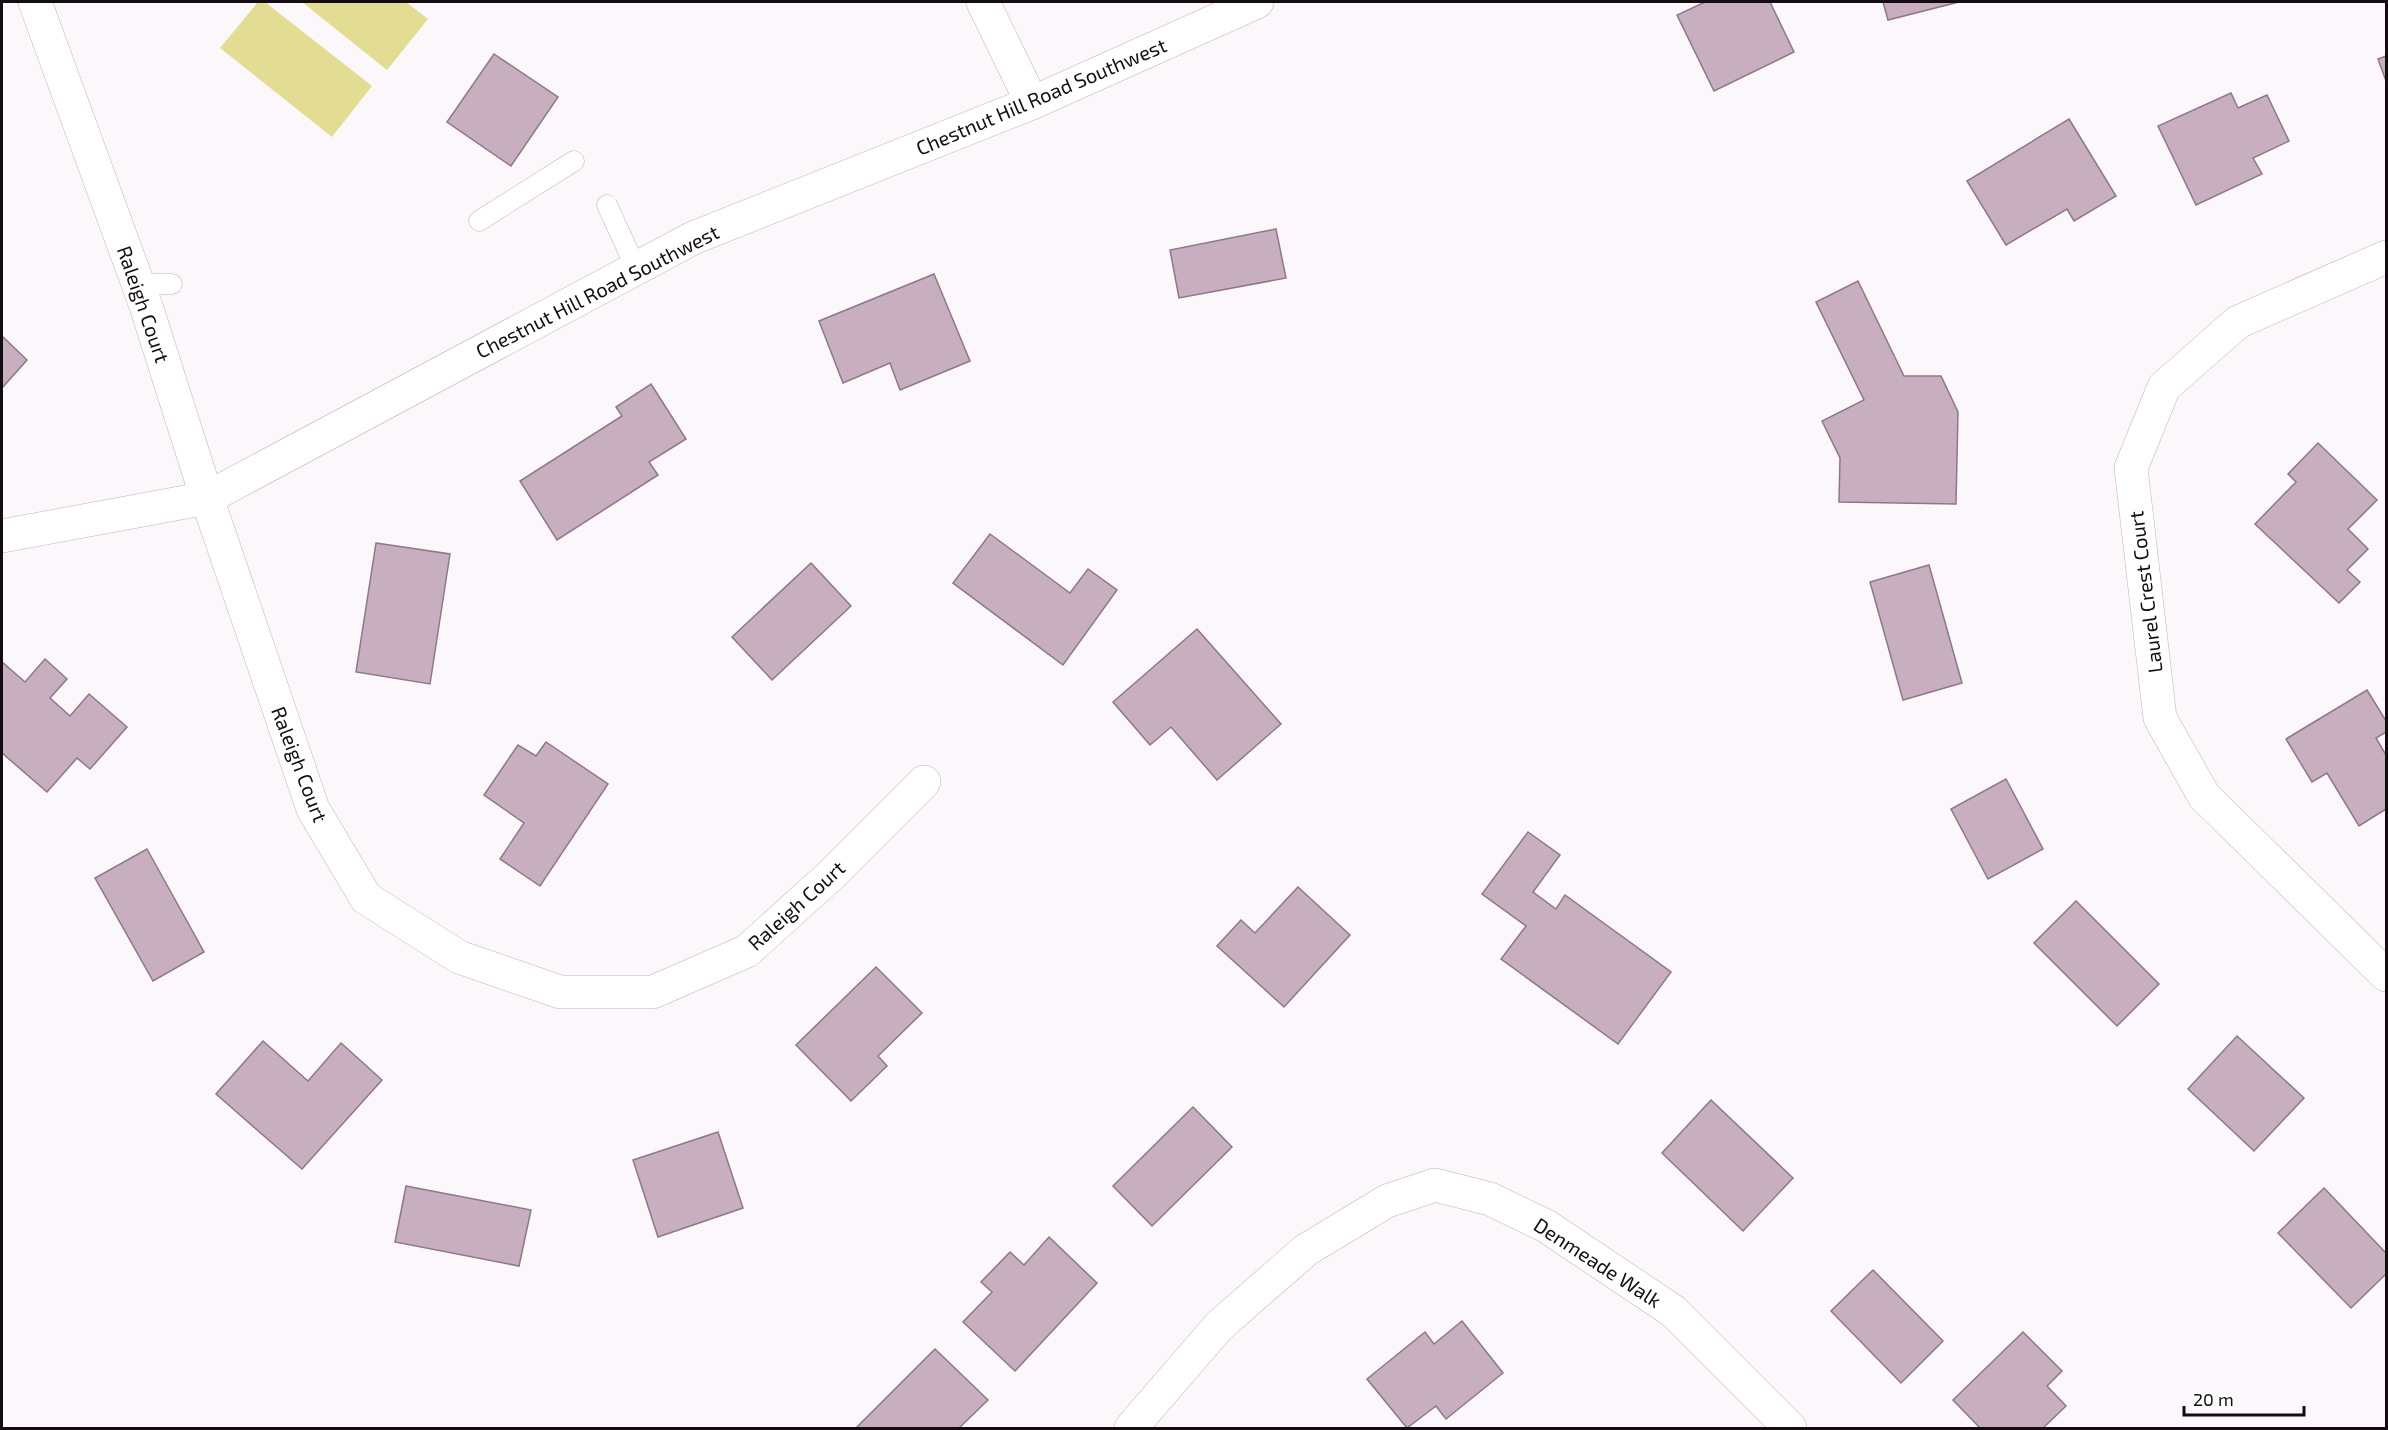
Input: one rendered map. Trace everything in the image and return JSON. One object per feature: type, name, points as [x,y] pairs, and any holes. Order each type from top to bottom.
[{"type":"street","name":"Raleigh Court","points":[[36,2],[138,284],[207,498],[313,809],[366,898],[459,957],[560,992],[653,992],[747,951],[831,875],[924,782]]},
{"type":"street","points":[[983,2],[1032,103]]},
{"type":"street","name":"Chestnut Hill Road Southwest","points":[[2,536],[207,498],[693,238],[1032,103],[1257,2]]},
{"type":"street","name":"Laurel Crest Court","points":[[2386,257],[2238,322],[2164,387],[2131,468],[2160,718],[2204,796],[2386,975]]},
{"type":"street","name":"Denmeade Walk","points":[[1131,1428],[1219,1326],[1306,1250],[1387,1201],[1435,1185],[1490,1199],[1546,1226],[1663,1304],[1790,1428]]},
{"type":"lane","points":[[479,221],[574,161]]},
{"type":"lane","points":[[607,205],[636,268]]},
{"type":"lane","points":[[138,284],[172,284]]},
{"type":"shaded area","points":[[258,2],[265,2],[372,86],[332,137],[220,48]]},
{"type":"shaded area","points":[[302,2],[406,2],[428,19],[387,70]]},
{"type":"building","points":[[1705,2],[1770,2],[1794,52],[1714,91],[1677,15]]},
{"type":"building","points":[[1883,2],[1959,2],[1888,20]]},
{"type":"building","points":[[494,54],[558,97],[511,166],[447,122]]},
{"type":"building","points":[[2386,56],[2386,81],[2378,59]]},
{"type":"building","points":[[2231,93],[2238,108],[2267,95],[2289,141],[2253,158],[2262,174],[2196,205],[2158,126]]},
{"type":"building","points":[[2069,119],[2116,196],[2074,221],[2067,209],[2006,245],[1967,181]]},
{"type":"building","points":[[1276,229],[1286,278],[1179,298],[1170,250]]},
{"type":"building","points":[[934,274],[970,361],[900,390],[890,363],[843,383],[819,321]]},
{"type":"building","points":[[1858,281],[1904,376],[1941,376],[1958,412],[1956,504],[1839,502],[1840,458],[1822,421],[1864,400],[1816,302]]},
{"type":"building","points":[[2,336],[27,360],[2,388]]},
{"type":"building","points":[[651,384],[686,439],[649,462],[658,475],[557,540],[520,481],[622,416],[616,407]]},
{"type":"building","points":[[2318,443],[2377,500],[2348,529],[2368,549],[2347,570],[2360,582],[2339,603],[2255,524],[2296,482],[2288,474]]},
{"type":"building","points":[[990,534],[1070,593],[1088,569],[1117,590],[1063,665],[953,583]]},
{"type":"building","points":[[376,543],[450,554],[430,684],[356,672]]},
{"type":"building","points":[[811,563],[851,606],[772,680],[732,637]]},
{"type":"building","points":[[1929,565],[1962,683],[1903,700],[1870,582]]},
{"type":"building","points":[[1197,629],[1281,724],[1217,780],[1171,727],[1150,745],[1113,702]]},
{"type":"building","points":[[45,659],[67,679],[50,698],[70,716],[89,694],[127,727],[90,769],[77,758],[47,792],[2,753],[2,662],[25,682]]},
{"type":"building","points":[[2367,690],[2386,721],[2386,732],[2376,738],[2386,755],[2386,809],[2359,826],[2327,773],[2312,782],[2286,739]]},
{"type":"building","points":[[546,742],[608,784],[540,886],[500,859],[524,823],[484,795],[518,745],[536,756]]},
{"type":"building","points":[[2006,779],[2043,849],[1988,879],[1951,809]]},
{"type":"building","points":[[1528,832],[1560,855],[1533,892],[1556,909],[1565,895],[1671,972],[1618,1044],[1501,959],[1526,926],[1482,894]]},
{"type":"building","points":[[147,849],[204,952],[153,981],[95,878]]},
{"type":"building","points":[[1298,887],[1350,935],[1284,1007],[1217,946],[1241,920],[1255,933]]},
{"type":"building","points":[[2076,901],[2159,984],[2117,1026],[2034,943]]},
{"type":"building","points":[[876,967],[922,1013],[878,1056],[887,1066],[851,1101],[796,1045]]},
{"type":"building","points":[[2237,1036],[2304,1098],[2254,1151],[2188,1089]]},
{"type":"building","points":[[263,1041],[308,1081],[341,1043],[382,1080],[302,1169],[216,1094]]},
{"type":"building","points":[[1711,1100],[1793,1178],[1743,1231],[1662,1153]]},
{"type":"building","points":[[1193,1107],[1232,1147],[1152,1226],[1113,1186]]},
{"type":"building","points":[[718,1132],[743,1208],[658,1237],[633,1160]]},
{"type":"building","points":[[406,1186],[531,1210],[519,1266],[395,1242]]},
{"type":"building","points":[[2324,1188],[2386,1253],[2386,1274],[2351,1308],[2278,1233]]},
{"type":"building","points":[[1049,1237],[1097,1283],[1015,1371],[963,1322],[992,1292],[981,1282],[1010,1252],[1024,1265]]},
{"type":"building","points":[[1873,1270],[1943,1341],[1901,1383],[1831,1311]]},
{"type":"building","points":[[1462,1321],[1503,1373],[1446,1419],[1436,1406],[1407,1428],[1367,1379],[1425,1332],[1434,1344]]},
{"type":"building","points":[[2023,1332],[2062,1371],[2047,1386],[2066,1406],[2043,1428],[1980,1428],[1953,1400]]},
{"type":"building","points":[[935,1349],[988,1400],[959,1428],[856,1428]]}]
